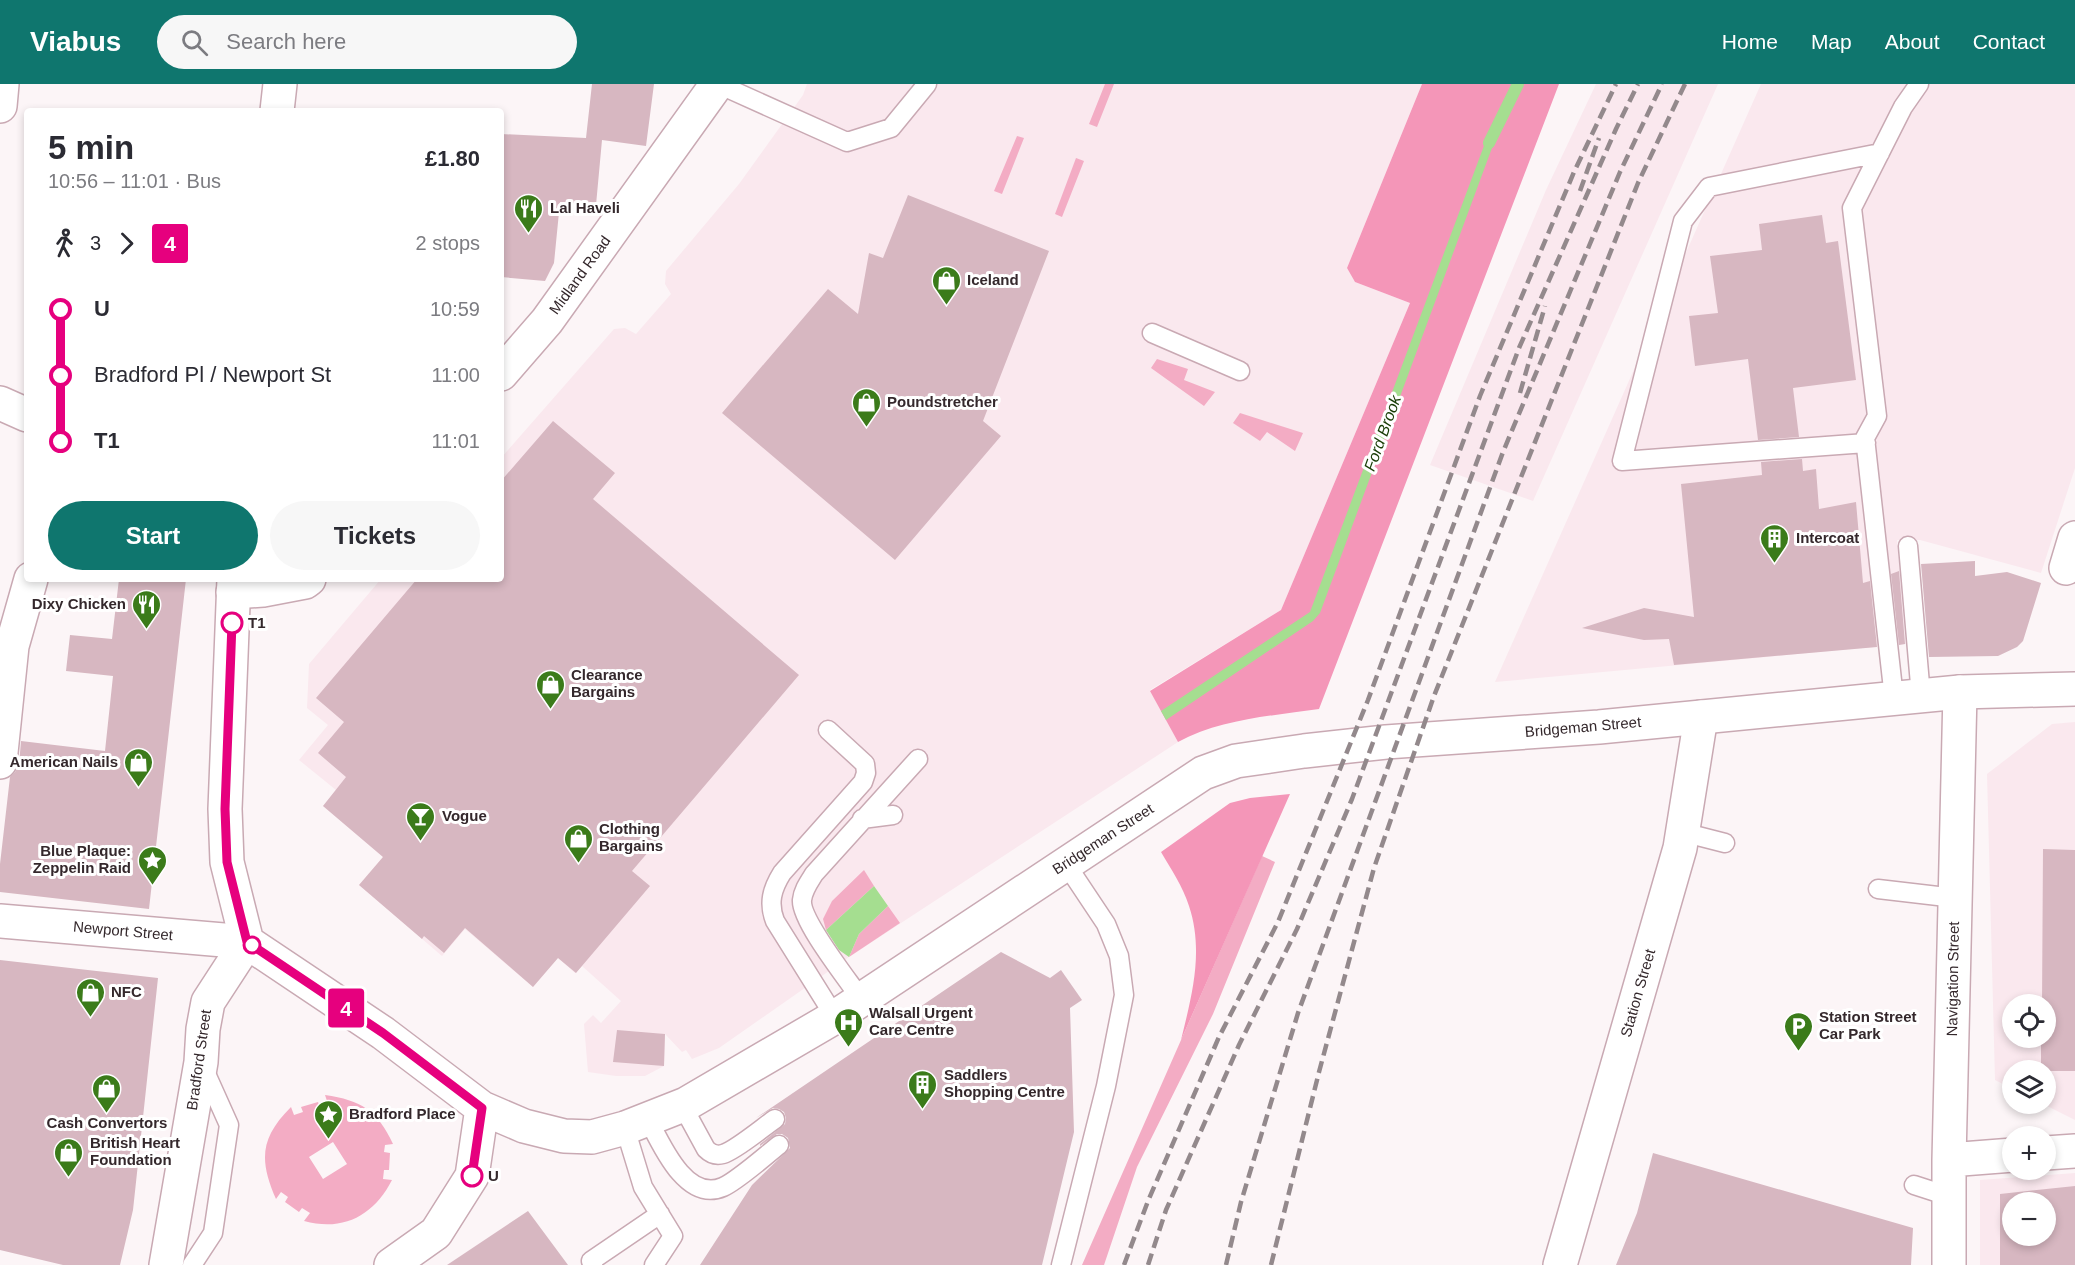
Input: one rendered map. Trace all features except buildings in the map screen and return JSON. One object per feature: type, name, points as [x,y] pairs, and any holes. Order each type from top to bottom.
[{"type":"street","points":[[0,106],[2,84]]},
{"type":"street","points":[[278,108],[280,84]]},
{"type":"street","name":"Midland Road","points":[[504,371],[547,321],[717,84]]},
{"type":"street","points":[[0,403],[24,414]]},
{"type":"street","points":[[0,762],[12,646],[30,582]]},
{"type":"street","points":[[247,942],[227,862],[225,809],[233,585],[263,590],[306,582]]},
{"type":"street","name":"Bridgeman Street","points":[[247,942],[383,1033],[482,1108],[524,1126],[564,1136],[592,1137],[637,1124],[682,1106],[848,1008],[1203,773],[1218,766],[1236,761],[1304,751],[1386,742],[1701,717],[1960,692],[2075,689]]},
{"type":"street","name":"Navigation Street","points":[[1948,1265],[1960,692]]},
{"type":"street","name":"Station Street","points":[[1560,1265],[1680,848],[1701,717]]},
{"type":"street","name":"Newport Street","points":[[0,921],[247,942]]},
{"type":"street","name":"Bradford Street","points":[[166,1265],[201,1062],[203,1029],[208,1002],[247,942]]},
{"type":"street","points":[[391,1265],[436,1233],[472,1176],[482,1108]]},
{"type":"street","points":[[2056,1152],[2075,1150]]},
{"type":"street","points":[[1949,1160],[2002,1156]]},
{"type":"lane","points":[[717,84],[847,142],[891,128],[927,84]]},
{"type":"lane","points":[[1908,697],[1865,438],[1877,416],[1852,208],[1903,107],[1919,84]]},
{"type":"lane","points":[[1866,443],[1622,461],[1683,221],[1709,187],[1880,153]]},
{"type":"lane","points":[[1152,333],[1240,371]]},
{"type":"lane","points":[[1908,546],[1908,697]]},
{"type":"lane","points":[[828,730],[865,764],[867,773],[863,782],[782,873],[773,891],[771,912],[775,921],[848,1008]]},
{"type":"lane","points":[[848,1008],[809,923],[802,900],[807,884],[814,874],[918,759]]},
{"type":"lane","points":[[862,819],[893,815]]},
{"type":"lane","points":[[1683,832],[1725,843]]},
{"type":"lane","points":[[1061,1265],[1106,1086],[1124,995],[1119,956],[1106,924],[1066,864]]},
{"type":"lane","points":[[1878,889],[1955,898]]},
{"type":"lane","points":[[192,1265],[213,1233],[229,1125],[201,1062]]},
{"type":"lane","points":[[682,1106],[706,1149],[717,1155],[730,1150],[775,1119]]},
{"type":"lane","points":[[637,1124],[692,1183],[706,1188],[724,1187],[779,1145]]},
{"type":"lane","points":[[637,1124],[643,1187],[673,1236],[654,1265]]},
{"type":"lane","points":[[1914,1185],[1948,1196]]},
{"type":"lane","points":[[593,1265],[591,1261],[660,1214]]},
{"type":"shaded area","points":[[807,84],[1422,84],[1347,268],[1355,282],[1410,303],[1281,610],[1150,690],[1178,742],[849,957],[719,1048],[692,1059],[686,1050],[682,1052],[665,1034],[664,1066],[645,1076],[616,1076],[588,1072],[584,1024],[593,1015],[601,1023],[621,1001],[582,966],[575,973],[558,958],[533,987],[465,929],[442,956],[359,885],[383,857],[323,806],[336,790],[299,760],[328,725],[307,708],[309,664],[378,582],[504,582],[504,455],[614,329],[625,328],[636,334],[671,294],[665,284],[666,271],[739,184],[803,95]]},
{"type":"shaded area","points":[[1105,84],[1114,84],[1097,127],[1089,124]]},
{"type":"shaded area","points":[[1422,84],[1559,84],[1319,709],[1229,723],[1194,734],[1178,742],[1150,691],[1281,610],[1410,303],[1355,282],[1347,268]]},
{"type":"shaded area","points":[[1596,84],[1718,84],[1533,501],[1430,465],[1546,190]]},
{"type":"shaded area","points":[[1761,84],[2075,84],[2075,468],[2041,573],[1920,540],[1897,540],[1906,644],[1495,682]]},
{"type":"shaded area","points":[[1017,136],[1024,138],[1002,194],[994,191]]},
{"type":"shaded area","points":[[1076,158],[1084,161],[1062,217],[1055,214]]},
{"type":"shaded area","points":[[1157,359],[1188,369],[1184,380],[1215,392],[1204,406],[1151,368]]},
{"type":"shaded area","points":[[1240,413],[1303,433],[1295,451],[1267,432],[1260,441],[1233,423]]},
{"type":"shaded area","points":[[2075,722],[2075,1120],[2056,1110],[2056,1060],[2002,1060],[2002,1084],[1995,1080],[1987,774],[2052,724]]},
{"type":"shaded area","points":[[1290,794],[1181,1040],[1195,973],[1196,940],[1186,899],[1161,852],[1230,803],[1250,798]]},
{"type":"shaded area","points":[[1262,856],[1275,862],[1213,1014],[1137,1167],[1104,1265],[1082,1265]]},
{"type":"shaded area","points":[[864,870],[874,886],[826,930],[823,919],[832,901]]},
{"type":"shaded area","points":[[888,906],[900,923],[849,957],[859,934]]},
{"type":"shaded area","points":[[325,1095],[349,1100],[367,1109],[381,1123],[393,1144],[385,1145],[384,1152],[390,1153],[389,1170],[384,1170],[383,1179],[392,1180],[376,1203],[356,1218],[345,1222],[319,1224],[304,1221],[310,1213],[302,1208],[299,1212],[285,1202],[288,1197],[281,1192],[276,1199],[270,1185],[265,1161],[268,1139],[291,1107],[294,1115],[303,1112],[301,1107],[318,1102],[320,1107],[328,1104]],"holes":[[[333,1142],[347,1164],[323,1179],[309,1157]]]},
{"type":"shaded area","points":[[2075,1173],[2075,1265],[1980,1265],[1980,1180],[2056,1180],[2056,1174]]},
{"type":"water","points":[[1491,127],[1499,129],[1320,613],[1313,621],[1166,720],[1161,711],[1310,612]]},
{"type":"water","points":[[874,886],[888,906],[859,934],[849,957],[839,950],[826,930]]},
{"type":"waterway","name":"Ford Brook","points":[[1489,143],[1518,84]]},
{"type":"railway","points":[[1124,1265],[1148,1201],[1219,1037],[1278,922],[1368,700],[1480,396],[1574,172],[1616,84]]},
{"type":"railway","points":[[1148,1265],[1166,1210],[1239,1045],[1297,929],[1352,799],[1519,348],[1638,84]]},
{"type":"railway","points":[[1226,1265],[1241,1202],[1298,1013],[1503,452],[1620,172],[1662,84]]},
{"type":"railway","points":[[1271,1265],[1319,1072],[1374,868],[1434,696],[1638,183],[1685,84]]},
{"type":"railway","points":[[1580,191],[1599,138]]},
{"type":"railway","points":[[1520,393],[1545,306]]},
{"type":"bus line","name":"4","points":[[232,623],[225,809],[227,862],[247,942],[383,1033],[482,1108],[472,1176]]},
{"type":"place","name":"Lal Haveli","points":[[529,234]]},
{"type":"place","name":"Iceland","points":[[946,306]]},
{"type":"place","name":"Poundstretcher","points":[[866,428]]},
{"type":"place","name":"Intercoat","points":[[1775,564]]},
{"type":"place","name":"T1","points":[[232,623]]},
{"type":"place","name":"Dixy Chicken","points":[[147,630]]},
{"type":"place","name":"Clearance Bargains","points":[[550,710]]},
{"type":"place","name":"American Nails","points":[[139,788]]},
{"type":"place","name":"Vogue","points":[[421,842]]},
{"type":"place","name":"Clothing Bargains","points":[[578,864]]},
{"type":"place","name":"Blue Plaque: Zeppelin Raid","points":[[152,886]]},
{"type":"place","name":"NFC","points":[[90,1018]]},
{"type":"place","name":"Walsall Urgent Care Centre","points":[[848,1048]]},
{"type":"place","name":"Station Street Car Park","points":[[1798,1052]]},
{"type":"place","name":"Saddlers Shopping Centre","points":[[923,1110]]},
{"type":"place","name":"Cash Convertors","points":[[107,1114]]},
{"type":"place","name":"Bradford Place","points":[[328,1140]]},
{"type":"place","name":"U","points":[[472,1176]]},
{"type":"place","name":"British Heart Foundation","points":[[69,1178]]}]
